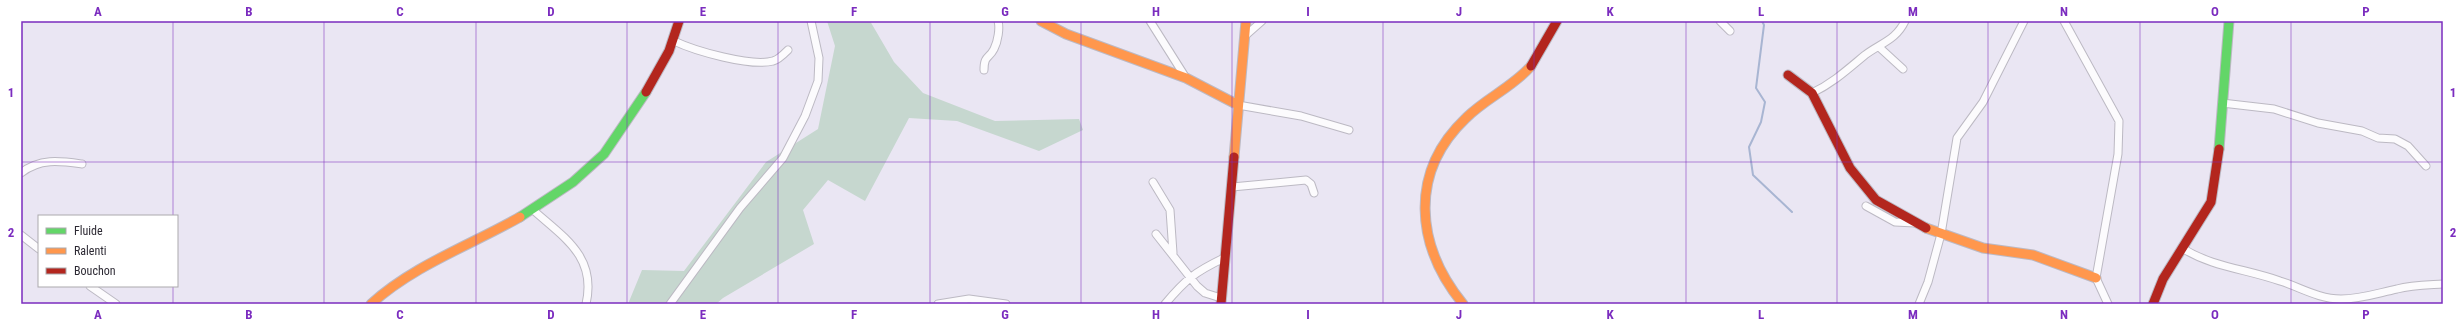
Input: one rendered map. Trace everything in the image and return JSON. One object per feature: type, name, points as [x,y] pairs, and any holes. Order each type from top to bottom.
[{"type":"main road","points":[[371,304],[405,278],[532,209],[567,185],[604,153],[630,119],[674,41],[679,21]]},
{"type":"main road","points":[[1041,21],[1066,34],[1186,78],[1238,105]]},
{"type":"main road","points":[[1221,301],[1232,187],[1232,162],[1246,21]]},
{"type":"main road","points":[[1464,304],[1453,293],[1435,260],[1427,229],[1425,200],[1435,157],[1443,143],[1468,116],[1527,70],[1556,21]]},
{"type":"main road","points":[[2153,304],[2163,279],[2211,202],[2218,169],[2222,103],[2230,21]]},
{"type":"main road","points":[[1788,75],[1812,93],[1839,149],[1861,184],[1876,200],[1915,223],[1941,234],[1983,248],[2033,255],[2096,278]]},
{"type":"street","points":[[670,304],[740,208],[783,158],[805,116],[818,80],[819,58],[811,21]]},
{"type":"street","points":[[984,70],[984,60],[995,46],[1000,27],[998,21]]},
{"type":"street","points":[[1150,21],[1186,78]]},
{"type":"street","points":[[1245,36],[1262,21]]},
{"type":"street","points":[[1720,21],[1730,31]]},
{"type":"street","points":[[1812,93],[1843,75],[1866,54],[1890,41],[1905,21]]},
{"type":"street","points":[[1919,304],[1928,282],[1941,234],[1957,138],[1983,102],[2024,21]]},
{"type":"street","points":[[2064,21],[2119,125],[2118,154],[2096,278],[2108,304]]},
{"type":"street","points":[[674,41],[706,53],[764,62],[775,61],[788,50]]},
{"type":"street","points":[[1879,48],[1903,69]]},
{"type":"street","points":[[2222,103],[2274,109],[2318,123],[2362,131],[2378,138],[2395,139],[2408,146],[2426,166]]},
{"type":"street","points":[[1238,105],[1301,116],[1349,130]]},
{"type":"street","points":[[21,173],[32,165],[50,160],[82,164]]},
{"type":"street","points":[[1232,187],[1306,180],[1311,184],[1314,193]]},
{"type":"street","points":[[1153,182],[1170,210],[1173,253]]},
{"type":"street","points":[[1866,206],[1896,222],[1915,223]]},
{"type":"street","points":[[532,209],[581,256],[588,275],[586,304]]},
{"type":"street","points":[[1156,234],[1173,253],[1189,277],[1205,293],[1221,301]]},
{"type":"street","points":[[21,235],[38,248]]},
{"type":"street","points":[[2182,248],[2197,258],[2234,270],[2278,280],[2321,297],[2339,299],[2358,298],[2412,286],[2443,284]]},
{"type":"street","points":[[1166,304],[1189,277],[1224,258]]},
{"type":"street","points":[[91,287],[106,301],[116,304]]},
{"type":"street","points":[[938,304],[969,299],[1006,304]]},
{"type":"shaded area","points":[[827,21],[870,21],[894,62],[923,93],[995,121],[1079,119],[1083,130],[1039,151],[957,121],[909,118],[865,201],[828,180],[803,210],[814,244],[723,298],[716,304],[628,304],[642,270],[684,271],[766,162],[818,129],[835,46]]},
{"type":"waterway","points":[[1762,21],[1764,25],[1756,88],[1765,102],[1761,122],[1749,147],[1753,175],[1792,212]]},
{"type":"traffic: fast","points":[[2219,149],[2229,21]]},
{"type":"traffic: fast","points":[[520,217],[573,182],[604,154],[646,92]]},
{"type":"traffic: slow","points":[[1041,21],[1066,34],[1186,78],[1238,105]]},
{"type":"traffic: slow","points":[[1234,157],[1246,21]]},
{"type":"traffic: slow","points":[[1463,304],[1447,281],[1435,258],[1428,233],[1425,209],[1427,185],[1435,162],[1448,139],[1466,118],[1482,104],[1516,80],[1531,66]]},
{"type":"traffic: slow","points":[[371,304],[388,290],[424,267],[520,217]]},
{"type":"traffic: slow","points":[[1926,228],[1983,248],[2033,255],[2096,278]]},
{"type":"traffic: jam","points":[[646,92],[669,51],[679,21]]},
{"type":"traffic: jam","points":[[1531,66],[1557,21]]},
{"type":"traffic: jam","points":[[1788,75],[1812,93],[1850,168],[1876,200],[1926,228]]},
{"type":"traffic: jam","points":[[2153,304],[2163,279],[2211,202],[2219,149]]},
{"type":"traffic: jam","points":[[1221,304],[1234,157]]}]
